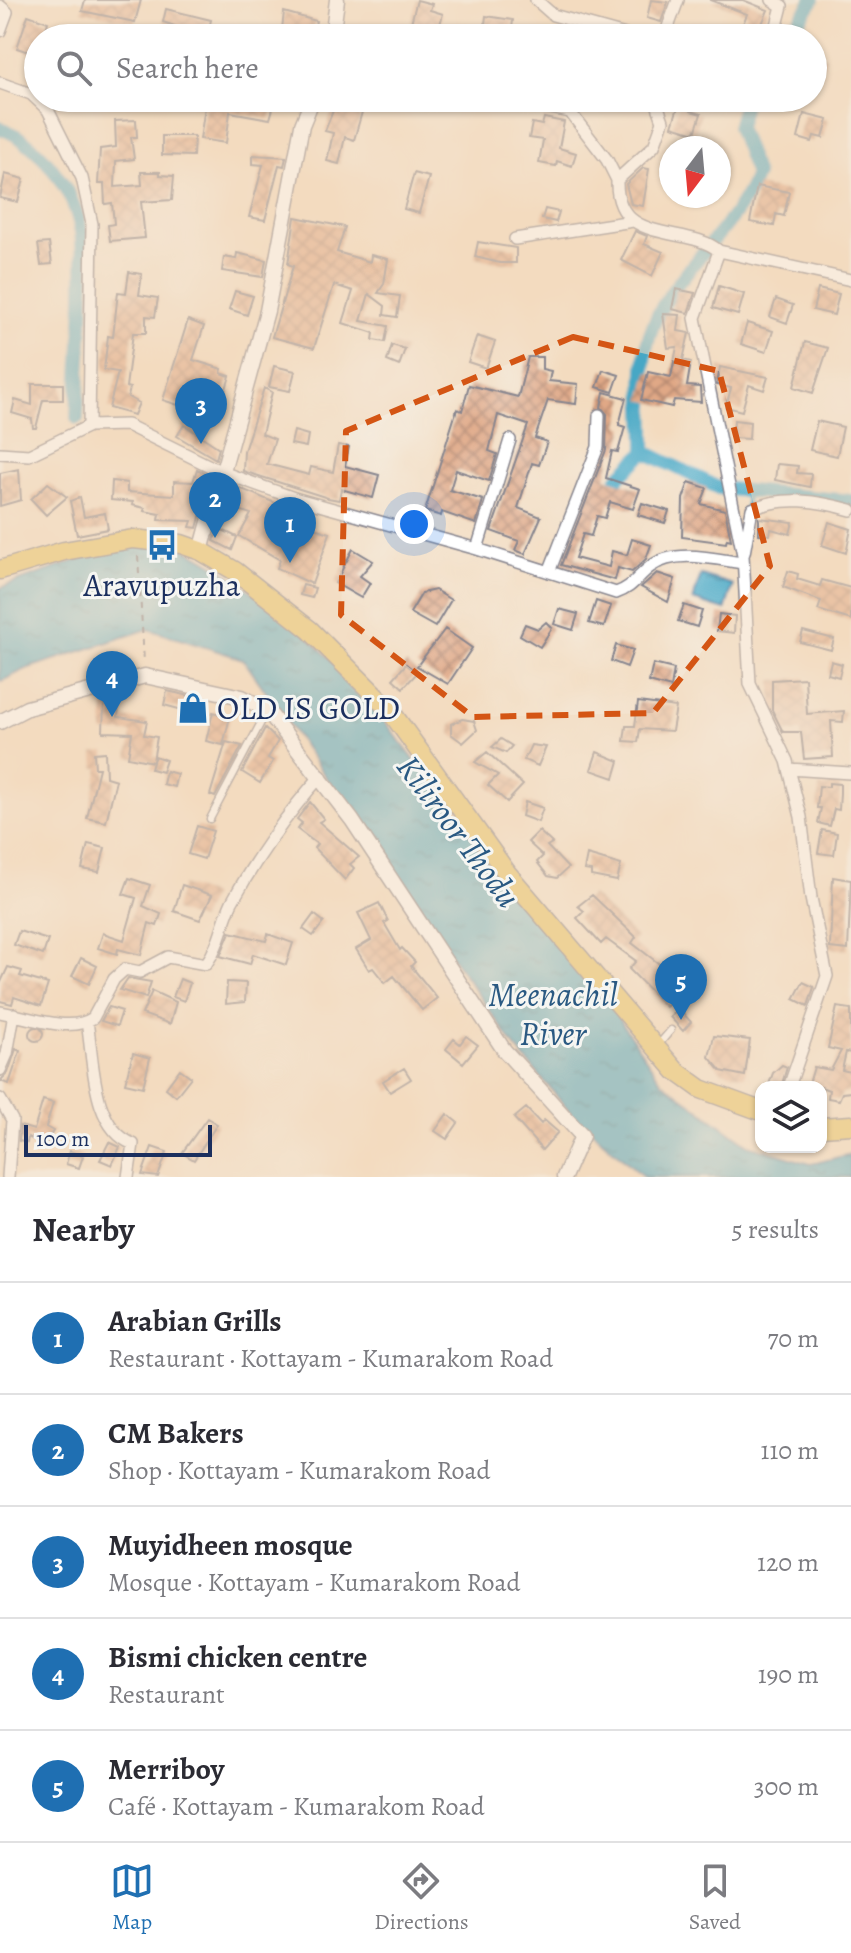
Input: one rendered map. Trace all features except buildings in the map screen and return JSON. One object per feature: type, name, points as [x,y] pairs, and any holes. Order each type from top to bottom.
[{"type":"main road","points":[[0,570],[111,541],[160,540],[201,551],[235,571],[289,612],[389,709],[507,873],[676,1071],[701,1089],[755,1109]]},
{"type":"main road","points":[[827,1127],[851,1125]]},
{"type":"street","points":[[334,24],[337,0]]},
{"type":"street","points":[[536,0],[553,15],[585,24]]},
{"type":"street","points":[[669,24],[678,0]]},
{"type":"street","points":[[772,0],[782,6],[777,24]]},
{"type":"street","points":[[0,31],[7,12],[4,4]]},
{"type":"street","points":[[0,83],[24,87]]},
{"type":"street","points":[[49,112],[82,178],[92,224],[89,426]]},
{"type":"street","points":[[201,551],[267,311],[302,125],[307,112]]},
{"type":"street","points":[[570,112],[607,160],[617,180],[617,192],[633,221]]},
{"type":"street","points":[[617,180],[654,146],[663,121],[660,112]]},
{"type":"street","points":[[515,239],[633,221],[670,237],[706,240],[718,250],[851,280]]},
{"type":"street","points":[[718,250],[695,318],[743,559],[750,684],[789,769],[801,817],[811,898],[827,976],[791,1081]]},
{"type":"street","points":[[549,572],[598,447],[599,415]]},
{"type":"street","points":[[0,453],[29,455],[89,426],[127,425],[222,472],[294,498],[477,549],[616,593],[630,589],[653,564],[698,556],[743,559]]},
{"type":"street","points":[[477,549],[510,440]]},
{"type":"street","points":[[743,559],[749,543],[752,509],[767,502],[820,501],[851,510]]},
{"type":"street","points":[[0,722],[27,708],[145,676],[242,697],[267,710],[321,776],[504,1050],[582,1136],[564,1177]]},
{"type":"street","points":[[789,769],[850,773]]},
{"type":"street","points":[[0,1012],[59,1023],[87,1022],[93,1018],[114,979],[125,969],[140,972],[168,957],[206,964],[222,935],[231,904],[294,805],[321,776]]},
{"type":"street","points":[[0,1070],[7,1054],[14,1014]]},
{"type":"street","points":[[87,1022],[101,1104],[113,1131],[133,1144],[128,1177]]},
{"type":"street","points":[[0,1099],[12,1120],[8,1177]]},
{"type":"lane","points":[[210,819],[267,710]]},
{"type":"lane","points":[[656,1047],[671,1030]]},
{"type":"path","points":[[137,547],[145,667]]},
{"type":"highlighted area","points":[[573,337],[719,371],[770,566],[653,713],[473,717],[341,615],[346,431]]},
{"type":"water","name":"Meenachil River","points":[[125,543],[184,547],[226,572],[298,627],[356,684],[479,844],[606,1000],[662,1082],[755,1147],[755,1153],[775,1153],[811,1164],[851,1154],[851,1177],[644,1177],[570,1112],[515,1047],[243,659],[148,629],[26,669],[0,682],[0,588]]},
{"type":"water","points":[[701,575],[733,585],[725,610],[693,600]]},
{"type":"waterway","points":[[797,24],[813,0]]},
{"type":"waterway","points":[[618,478],[645,452],[644,366],[649,337],[658,315],[684,275],[732,217],[756,175],[738,127],[742,112]]},
{"type":"waterway","points":[[0,128],[15,135],[44,158],[66,189],[79,224],[83,285],[77,418]]},
{"type":"waterway","points":[[645,452],[719,488],[851,501]]},
{"type":"waterway","points":[[746,489],[747,512]]},
{"type":"place","name":"Muyidheen mosque","points":[[201,444]]},
{"type":"place","name":"CM Bakers","points":[[215,538]]},
{"type":"place","name":"Aravupuzha","points":[[162,545]]},
{"type":"place","name":"Arabian Grills","points":[[290,563]]},
{"type":"place","name":"OLD IS GOLD","points":[[193,708]]},
{"type":"place","name":"Bismi chicken centre","points":[[112,717]]},
{"type":"place","name":"Merriboy","points":[[681,1020]]},
{"type":"water label","name":"Kiliroor Thodu","points":[[459,831]]}]
